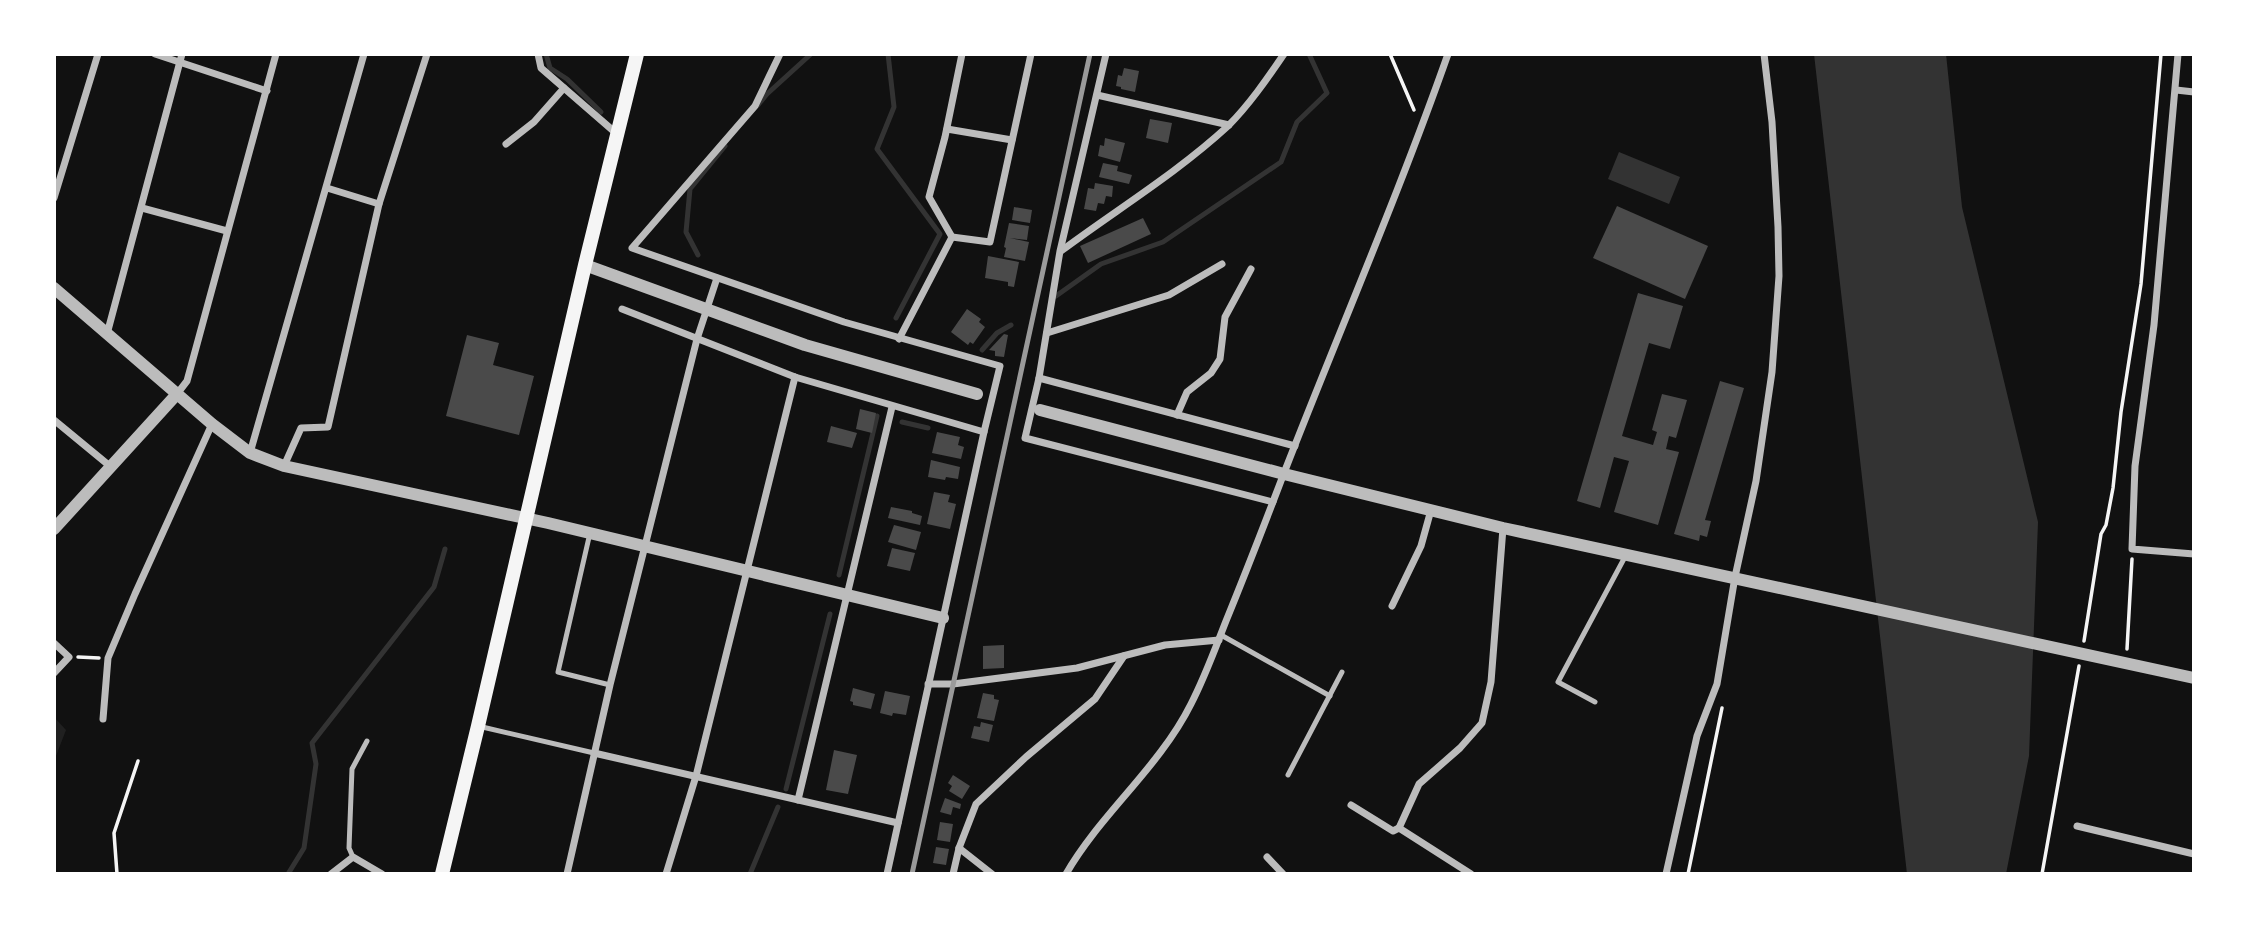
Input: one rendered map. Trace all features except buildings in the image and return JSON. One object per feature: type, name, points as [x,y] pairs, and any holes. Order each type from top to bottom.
[{"type":"main road","points":[[442,874],[637,54]]},
{"type":"street","points":[[54,198],[98,54]]},
{"type":"street","points":[[155,54],[182,58],[267,91]]},
{"type":"street","points":[[54,529],[187,380],[276,54]]},
{"type":"street","points":[[250,453],[364,54]]},
{"type":"street","points":[[284,466],[301,428],[328,427],[379,204],[427,54]]},
{"type":"street","points":[[537,54],[541,68],[618,134]]},
{"type":"street","points":[[780,54],[755,106],[632,248],[899,339],[1000,366],[887,874]]},
{"type":"street","points":[[951,237],[929,197],[947,129],[962,54]]},
{"type":"street","points":[[951,237],[990,242],[1031,54]]},
{"type":"street","points":[[1106,54],[1060,251],[1039,378],[1025,438],[1273,502]]},
{"type":"street","points":[[1060,251],[1185,161],[1229,125],[1265,82],[1284,54]]},
{"type":"street","points":[[1066,874],[1078,852],[1164,749],[1190,706],[1220,638],[1422,127],[1448,54]]},
{"type":"street","points":[[1666,874],[1697,736],[1717,684],[1735,577],[1756,481],[1772,372],[1779,276],[1772,122],[1764,54]]},
{"type":"street","points":[[2178,54],[2154,325],[2135,466],[2132,550],[2194,554]]},
{"type":"street","points":[[107,334],[182,58]]},
{"type":"street","points":[[506,144],[534,122],[564,88]]},
{"type":"street","points":[[2176,90],[2194,92]]},
{"type":"street","points":[[1097,95],[1229,125]]},
{"type":"street","points":[[947,129],[1012,140]]},
{"type":"street","points":[[327,188],[379,204]]},
{"type":"street","points":[[142,208],[227,231]]},
{"type":"street","points":[[899,339],[951,237]]},
{"type":"street","points":[[1047,333],[1169,295],[1222,264]]},
{"type":"street","points":[[585,265],[806,345],[977,394]]},
{"type":"street","points":[[1177,415],[1187,392],[1211,373],[1220,359],[1225,317],[1251,269]]},
{"type":"street","points":[[567,874],[610,685],[697,339],[717,278]]},
{"type":"street","points":[[54,288],[212,424],[250,453],[284,466],[527,518],[943,618]]},
{"type":"street","points":[[622,309],[795,377],[984,432]]},
{"type":"street","points":[[666,874],[696,776],[795,377]]},
{"type":"street","points":[[1039,378],[1295,446]]},
{"type":"street","points":[[798,800],[892,407]]},
{"type":"street","points":[[1040,410],[1284,474],[1503,527],[2194,678]]},
{"type":"street","points":[[54,420],[111,467]]},
{"type":"street","points":[[103,719],[108,658],[212,424]]},
{"type":"street","points":[[1392,606],[1421,546],[1431,510]]},
{"type":"street","points":[[1351,805],[1392,831],[1399,828],[1419,784],[1460,748],[1482,723],[1491,682],[1503,527]]},
{"type":"street","points":[[928,684],[944,685],[1077,668],[1165,645],[1220,638]]},
{"type":"street","points":[[54,643],[69,657],[54,673]]},
{"type":"street","points":[[953,874],[959,848],[976,804],[1026,757],[1095,699],[1124,656]]},
{"type":"street","points":[[594,753],[898,823]]},
{"type":"street","points":[[2077,826],[2194,853]]},
{"type":"street","points":[[1399,828],[1471,874]]},
{"type":"street","points":[[959,848],[992,874]]},
{"type":"street","points":[[331,874],[353,857],[382,874]]},
{"type":"street","points":[[1268,858],[1283,874]]},
{"type":"lane","points":[[590,533],[558,672],[610,685]]},
{"type":"lane","points":[[1595,702],[1558,682],[1626,555]]},
{"type":"lane","points":[[1220,638],[1330,696]]},
{"type":"lane","points":[[1289,775],[1342,672]]},
{"type":"lane","points":[[478,726],[594,753]]},
{"type":"lane","points":[[353,857],[349,848],[352,769],[367,741]]},
{"type":"path","points":[[1390,54],[1422,127]]},
{"type":"path","points":[[2042,874],[2076,651],[2113,488],[2121,412],[2141,284],[2161,54]]},
{"type":"path","points":[[2124,662],[2129,643],[2132,550]]},
{"type":"path","points":[[69,657],[108,658]]},
{"type":"path","points":[[1688,874],[1722,711],[1723,702],[1717,684]]},
{"type":"path","points":[[117,874],[114,832],[138,761]]},
{"type":"shaded area","points":[[1814,54],[1946,54],[1962,207],[2038,522],[2029,756],[2006,874],[1907,874]]},
{"type":"shaded area","points":[[1619,152],[1680,177],[1669,204],[1608,179]]},
{"type":"shaded area","points":[[54,717],[66,730],[54,761]]},
{"type":"waterway","points":[[546,54],[550,68],[567,79],[601,112]]},
{"type":"waterway","points":[[758,105],[811,54]]},
{"type":"waterway","points":[[888,54],[894,107],[877,149],[940,234],[896,318]]},
{"type":"waterway","points":[[1056,296],[1101,264],[1163,242],[1281,162],[1297,122],[1327,93],[1309,54]]},
{"type":"waterway","points":[[698,255],[686,232],[690,189],[725,146]]},
{"type":"waterway","points":[[982,350],[997,333],[1011,325]]},
{"type":"waterway","points":[[839,575],[877,416]]},
{"type":"waterway","points":[[902,422],[928,428]]},
{"type":"waterway","points":[[288,874],[304,848],[316,764],[312,743],[434,587],[445,549]]},
{"type":"waterway","points":[[786,789],[830,614]]},
{"type":"waterway","points":[[750,874],[778,807]]},
{"type":"railway","points":[[912,874],[1090,54]]}]
